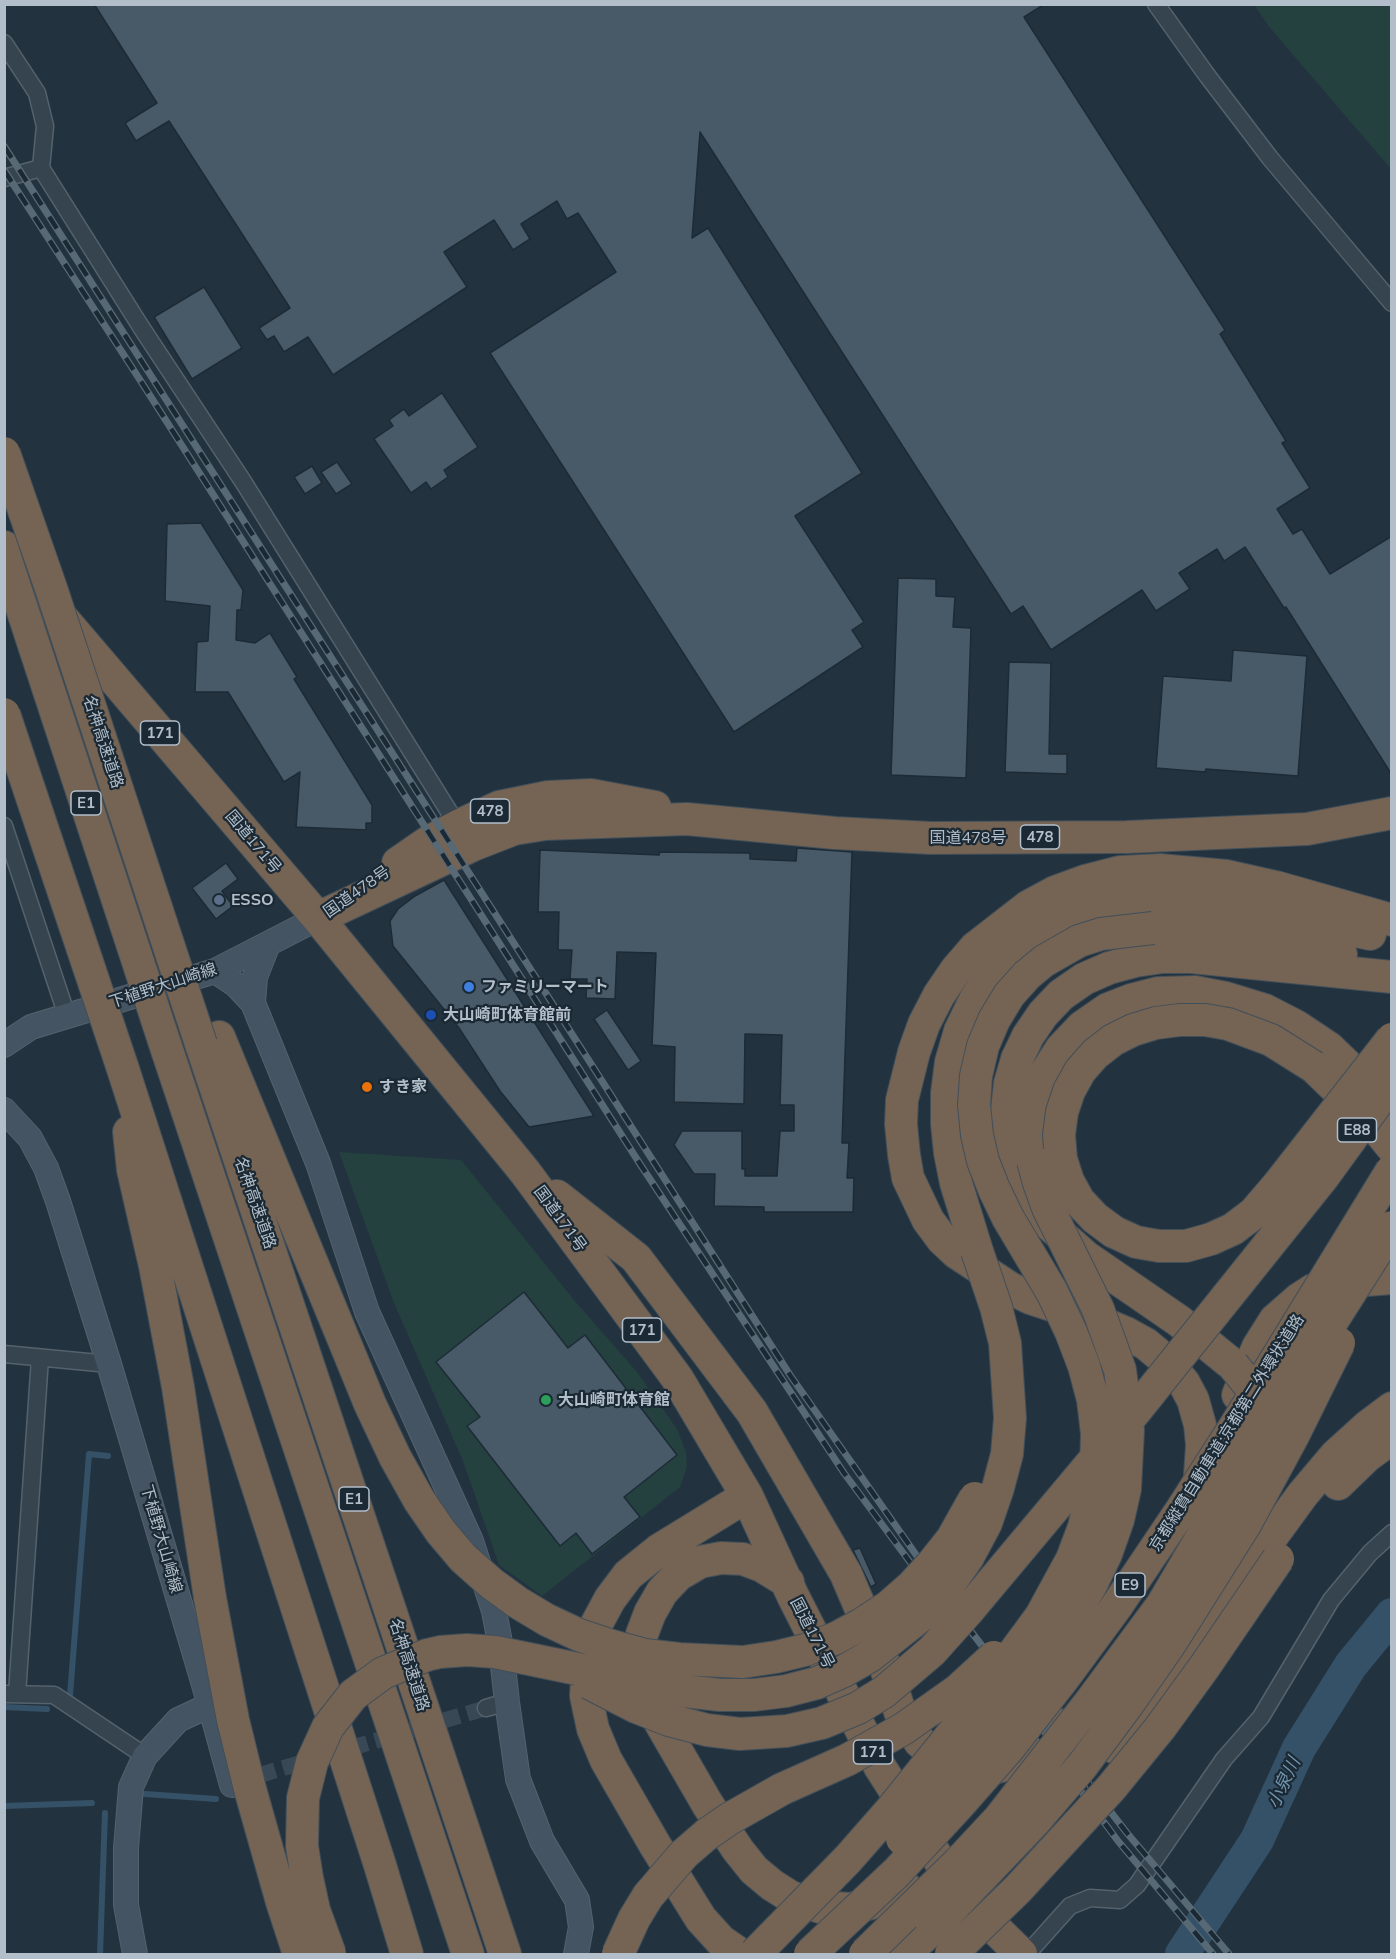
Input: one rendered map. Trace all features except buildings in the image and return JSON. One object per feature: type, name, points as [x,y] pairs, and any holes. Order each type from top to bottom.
[{"type":"highway","name":"名神高速道路","points":[[4,453],[115,778],[210,1040],[505,1954]]},
{"type":"highway","name":"国道171号","points":[[4,547],[318,918],[525,1172],[677,1378],[719,1453],[747,1496],[810,1631],[886,1777],[941,1863],[977,1911],[1021,1954]]},
{"type":"highway","name":"E1","points":[[4,554],[468,1954]]},
{"type":"highway","points":[[4,714],[122,1066],[380,1862],[412,1954]]},
{"type":"highway","name":"国道478号","points":[[318,918],[427,843],[499,807],[548,797],[591,795],[654,807],[687,819]]},
{"type":"highway","name":"国道478号","points":[[318,918],[472,845],[514,829],[545,824],[687,819],[835,833],[931,838],[1115,837],[1307,829],[1392,813]]},
{"type":"highway","points":[[1191,1546],[1202,1476],[1202,1444],[1193,1400],[1184,1383],[1164,1359],[1146,1344],[1098,1321],[1030,1298],[1010,1288],[957,1253],[942,1239],[928,1220],[908,1178],[903,1155],[901,1124],[906,1076],[924,1024],[939,994],[975,948],[1029,906],[1055,892],[1085,881],[1120,872],[1160,870],[1227,876],[1276,887],[1392,920]]},
{"type":"highway","points":[[330,1954],[314,1910],[307,1878],[302,1846],[303,1798],[312,1762],[328,1727],[340,1710],[366,1684],[382,1673],[413,1659],[440,1652],[467,1650],[495,1652],[684,1691],[720,1695],[754,1695],[786,1690],[817,1683],[870,1656],[923,1614],[968,1557],[986,1522],[998,1488],[1006,1454],[1010,1418],[1005,1343],[996,1307],[956,1183],[947,1124],[947,1093],[951,1062],[960,1030],[990,976],[1008,957],[1033,937],[1063,920],[1113,903],[1156,914],[1202,930],[1299,945],[1392,966]]},
{"type":"highway","points":[[755,1954],[848,1859],[891,1810],[974,1707],[1041,1616],[1072,1559],[1084,1527],[1096,1467],[1096,1434],[1093,1400],[1084,1365],[1052,1292],[1008,1218],[994,1189],[983,1161],[977,1135],[974,1105],[976,1076],[983,1046],[994,1020],[1009,995],[1027,975],[1044,961],[1079,941],[1156,914],[1202,904],[1392,929]]},
{"type":"highway","points":[[1288,916],[1392,939]]},
{"type":"highway","points":[[1227,1597],[1246,1562],[1259,1528],[1270,1471],[1268,1420],[1261,1403],[1233,1365],[1179,1321],[1086,1257],[1051,1226],[1035,1206],[1022,1183],[1013,1159],[1008,1135],[1007,1109],[1010,1083],[1017,1059],[1028,1036],[1043,1014],[1061,995],[1084,979],[1109,968],[1163,957],[1191,957],[1392,977]]},
{"type":"highway","points":[[796,1954],[883,1863],[1068,1622],[1090,1587],[1106,1554],[1118,1520],[1125,1489],[1128,1457],[1128,1430],[1120,1370],[1107,1331],[1048,1208],[1038,1183],[1033,1161],[1032,1131],[1035,1103],[1045,1074],[1061,1048],[1082,1027],[1108,1009],[1131,1000],[1158,993],[1195,992],[1226,998],[1265,1010],[1296,1026],[1337,1056],[1392,1115]]},
{"type":"highway","points":[[1392,1039],[1377,1057],[1349,1094],[1342,1104],[1307,1150],[1254,1213],[1233,1229],[1211,1239],[1186,1246],[1159,1246],[1136,1242],[1114,1232],[1095,1218],[1073,1191],[1061,1159],[1059,1135],[1062,1112],[1069,1091],[1080,1071],[1095,1054],[1113,1040],[1133,1030],[1156,1023],[1205,1020],[1250,1031],[1292,1052],[1314,1067],[1343,1094],[1351,1101],[1392,1147]]},
{"type":"highway","points":[[210,1040],[370,1404],[424,1508],[463,1558],[490,1583],[548,1620],[579,1635],[612,1646],[645,1655],[712,1662],[743,1662],[776,1657],[806,1650],[836,1638],[888,1607],[912,1586],[952,1539],[969,1510],[993,1449],[1000,1406],[1001,1378],[998,1342],[977,1251]]},
{"type":"highway","points":[[122,1066],[133,1170],[155,1266],[178,1387],[210,1598],[233,1720],[250,1789],[299,1954]]},
{"type":"highway","name":"E88","points":[[524,1658],[571,1674],[636,1707],[669,1720],[718,1732],[751,1734],[800,1729],[832,1720],[871,1701],[908,1673],[932,1651],[967,1612],[1137,1409],[1323,1177],[1392,1082]]},
{"type":"highway","name":"京都縦貫自動車道;京都第二外環状道路","points":[[810,1954],[896,1873],[958,1806],[1009,1748],[1116,1607],[1180,1512],[1392,1170]]},
{"type":"highway","points":[[525,1172],[636,1258],[752,1412],[846,1574],[886,1668],[900,1712],[920,1742],[935,1755],[967,1768],[990,1768],[1012,1763],[1034,1750],[1102,1693]]},
{"type":"highway","name":"京都縦貫自動車道;京都第二外環状道路","points":[[865,1954],[957,1864],[999,1819],[1162,1605],[1284,1397],[1392,1227]]},
{"type":"highway","points":[[904,1954],[932,1929],[1034,1822],[1082,1766],[1170,1644],[1246,1523],[1293,1436],[1392,1240]]},
{"type":"highway","points":[[966,1837],[1102,1693],[1157,1620],[1191,1546],[1214,1483],[1236,1398],[1258,1347],[1275,1320],[1313,1290],[1341,1282],[1392,1278]]},
{"type":"highway","points":[[1008,1865],[1141,1713],[1303,1494],[1336,1455],[1392,1408]]},
{"type":"highway","points":[[915,1954],[947,1942],[1018,1889],[1111,1788],[1160,1728],[1301,1527],[1344,1478],[1367,1456],[1392,1438]]},
{"type":"highway","points":[[618,1954],[634,1919],[648,1896],[684,1854],[706,1835],[782,1789],[847,1760],[903,1729],[958,1690],[981,1670],[1024,1623],[1044,1593],[1080,1526],[1092,1493]]},
{"type":"highway","points":[[740,1954],[721,1941],[701,1919],[683,1892],[606,1760],[593,1729],[586,1696],[588,1660],[596,1625],[610,1599],[628,1575],[659,1550],[747,1496]]},
{"type":"highway","points":[[788,1582],[762,1566],[742,1559],[721,1558],[700,1562],[678,1575],[662,1592],[650,1613],[642,1634],[638,1653],[640,1676],[646,1698],[708,1805],[738,1850],[754,1870],[772,1885],[791,1897],[820,1906],[850,1909],[886,1899],[907,1889]]},
{"type":"highway","points":[[380,1862],[407,1954]]},
{"type":"main road","name":"下植野大山崎線","points":[[4,1046],[31,1027],[215,971],[318,918]]},
{"type":"main road","points":[[253,1003],[255,977],[268,944]]},
{"type":"main road","points":[[215,971],[236,985],[253,1003],[318,1163],[367,1312],[471,1541],[494,1611],[501,1648],[496,1705],[518,1779],[542,1841],[577,1900],[581,1927],[576,1954]]},
{"type":"main road","name":"下植野大山崎線","points":[[4,1110],[30,1138],[46,1168],[58,1201],[109,1364],[232,1785]]},
{"type":"main road","points":[[135,1954],[126,1905],[126,1848],[130,1788],[145,1756],[178,1720],[210,1705]]},
{"type":"street","points":[[1156,4],[1270,158],[1392,303]]},
{"type":"street","points":[[4,43],[37,93],[45,126],[41,168],[141,327],[244,483],[458,826]]},
{"type":"street","points":[[4,178],[41,168]]},
{"type":"street","points":[[4,826],[67,1016]]},
{"type":"street","points":[[4,1354],[109,1364]]},
{"type":"street","points":[[40,1358],[11,1694],[54,1695],[145,1756]]},
{"type":"street","points":[[1027,1954],[1070,1906],[1090,1898],[1120,1900],[1137,1886],[1224,1760],[1261,1717],[1331,1600],[1370,1553],[1392,1533]]},
{"type":"street","points":[[232,1785],[260,1775]]},
{"type":"green space","points":[[1254,5],[1391,5],[1391,169],[1270,28]]},
{"type":"green space","name":"大山崎町体育館","points":[[339,1152],[461,1160],[574,1300],[637,1372],[677,1429],[686,1452],[687,1467],[680,1487],[542,1596],[499,1565],[463,1461],[394,1303]]},
{"type":"waterway","points":[[70,1695],[89,1454],[108,1456]]},
{"type":"waterway","name":"小泉川","points":[[1182,1954],[1257,1840],[1299,1748],[1351,1665],[1392,1615]]},
{"type":"waterway","points":[[4,1707],[47,1709]]},
{"type":"waterway","points":[[145,1794],[216,1799]]},
{"type":"waterway","points":[[4,1806],[92,1803]]},
{"type":"waterway","points":[[100,1954],[105,1813]]},
{"type":"tunnel","points":[[260,1775],[486,1708]]},
{"type":"railway","points":[[4,146],[790,1375],[959,1616],[1127,1833],[1229,1954]]},
{"type":"railway","points":[[4,170],[640,1164],[844,1473],[921,1577]]},
{"type":"railway","points":[[988,1666],[1118,1841],[1213,1954]]},
{"type":"place","name":"ESSO","points":[[219,900]]},
{"type":"place","name":"ファミリーマート","points":[[469,987]]},
{"type":"place","name":"大山崎町体育館前","points":[[431,1015]]},
{"type":"place","name":"すき家","points":[[367,1087]]},
{"type":"place","name":"大山崎町体育館","points":[[546,1400]]}]
